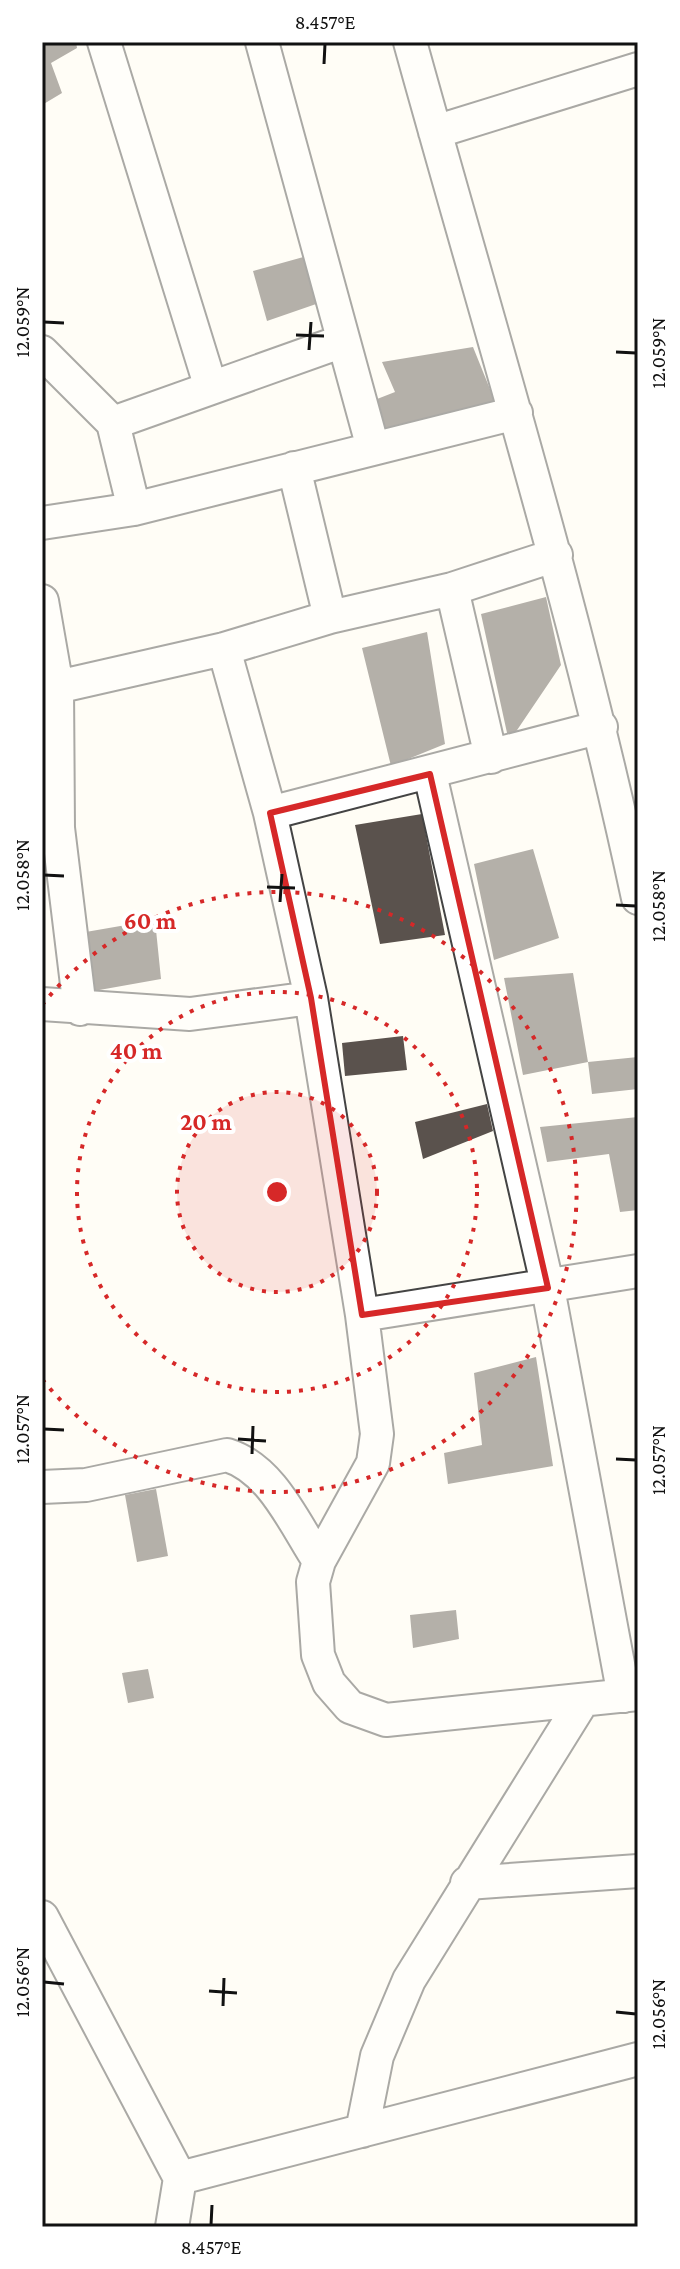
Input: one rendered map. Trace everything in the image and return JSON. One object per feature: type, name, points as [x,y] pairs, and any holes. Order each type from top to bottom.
[{"type":"street","points":[[104,42],[211,388]]},
{"type":"street","points":[[262,42],[373,448]]},
{"type":"street","points":[[410,42],[556,555],[601,727],[638,898]]},
{"type":"street","points":[[435,132],[638,69]]},
{"type":"street","points":[[113,423],[343,341]]},
{"type":"street","points":[[42,352],[113,423],[134,509]]},
{"type":"street","points":[[42,523],[134,509],[516,413]]},
{"type":"street","points":[[294,468],[330,617]]},
{"type":"street","points":[[57,687],[224,649],[330,617],[452,589],[556,555]]},
{"type":"street","points":[[452,589],[491,757]]},
{"type":"street","points":[[42,601],[57,687],[58,828],[80,1009]]},
{"type":"street","points":[[224,649],[270,813],[311,998],[362,1315],[377,1434],[373,1463],[319,1561],[313,1582],[318,1655],[329,1683],[350,1707],[386,1720],[631,1695],[548,1288],[430,774]]},
{"type":"street","points":[[270,813],[430,774],[601,727]]},
{"type":"street","points":[[42,1004],[80,1009],[190,1014],[311,998]]},
{"type":"street","points":[[362,1315],[548,1288],[638,1271]]},
{"type":"street","points":[[42,1487],[86,1485],[227,1455],[248,1462],[264,1477],[319,1561]]},
{"type":"street","points":[[362,2131],[377,2056],[409,1980],[583,1700]]},
{"type":"street","points":[[467,1883],[638,1871]]},
{"type":"street","points":[[42,1917],[180,2178],[172,2227]]},
{"type":"street","points":[[180,2178],[638,2059]]},
{"type":"highlighted area","points":[[430,774],[548,1288],[362,1315],[311,998],[270,813]]},
{"type":"building","points":[[42,42],[76,42],[77,48],[51,63],[62,93],[42,105]]},
{"type":"building","points":[[307,256],[319,303],[267,321],[253,271]]},
{"type":"building","points":[[473,347],[496,404],[377,431],[372,401],[395,392],[382,362]]},
{"type":"building","points":[[546,597],[561,665],[509,742],[481,614]]},
{"type":"building","points":[[427,632],[445,744],[391,766],[362,648]]},
{"type":"building","points":[[422,814],[445,935],[380,944],[355,825]]},
{"type":"building","points":[[533,849],[559,938],[494,960],[474,864]]},
{"type":"building","points":[[155,920],[161,979],[88,992],[80,933]]},
{"type":"building","points":[[573,973],[588,1062],[523,1075],[504,978]]},
{"type":"building","points":[[403,1036],[407,1070],[345,1076],[342,1043]]},
{"type":"building","points":[[638,1057],[638,1089],[592,1094],[588,1062]]},
{"type":"building","points":[[487,1104],[493,1131],[423,1159],[415,1122]]},
{"type":"building","points":[[638,1117],[638,1210],[620,1212],[609,1154],[547,1162],[540,1127]]},
{"type":"building","points":[[536,1357],[553,1466],[448,1484],[444,1453],[482,1445],[474,1373]]},
{"type":"building","points":[[156,1489],[168,1556],[137,1562],[125,1495]]},
{"type":"building","points":[[456,1610],[459,1639],[413,1648],[410,1615]]},
{"type":"building","points":[[148,1669],[154,1698],[128,1703],[122,1673]]}]
